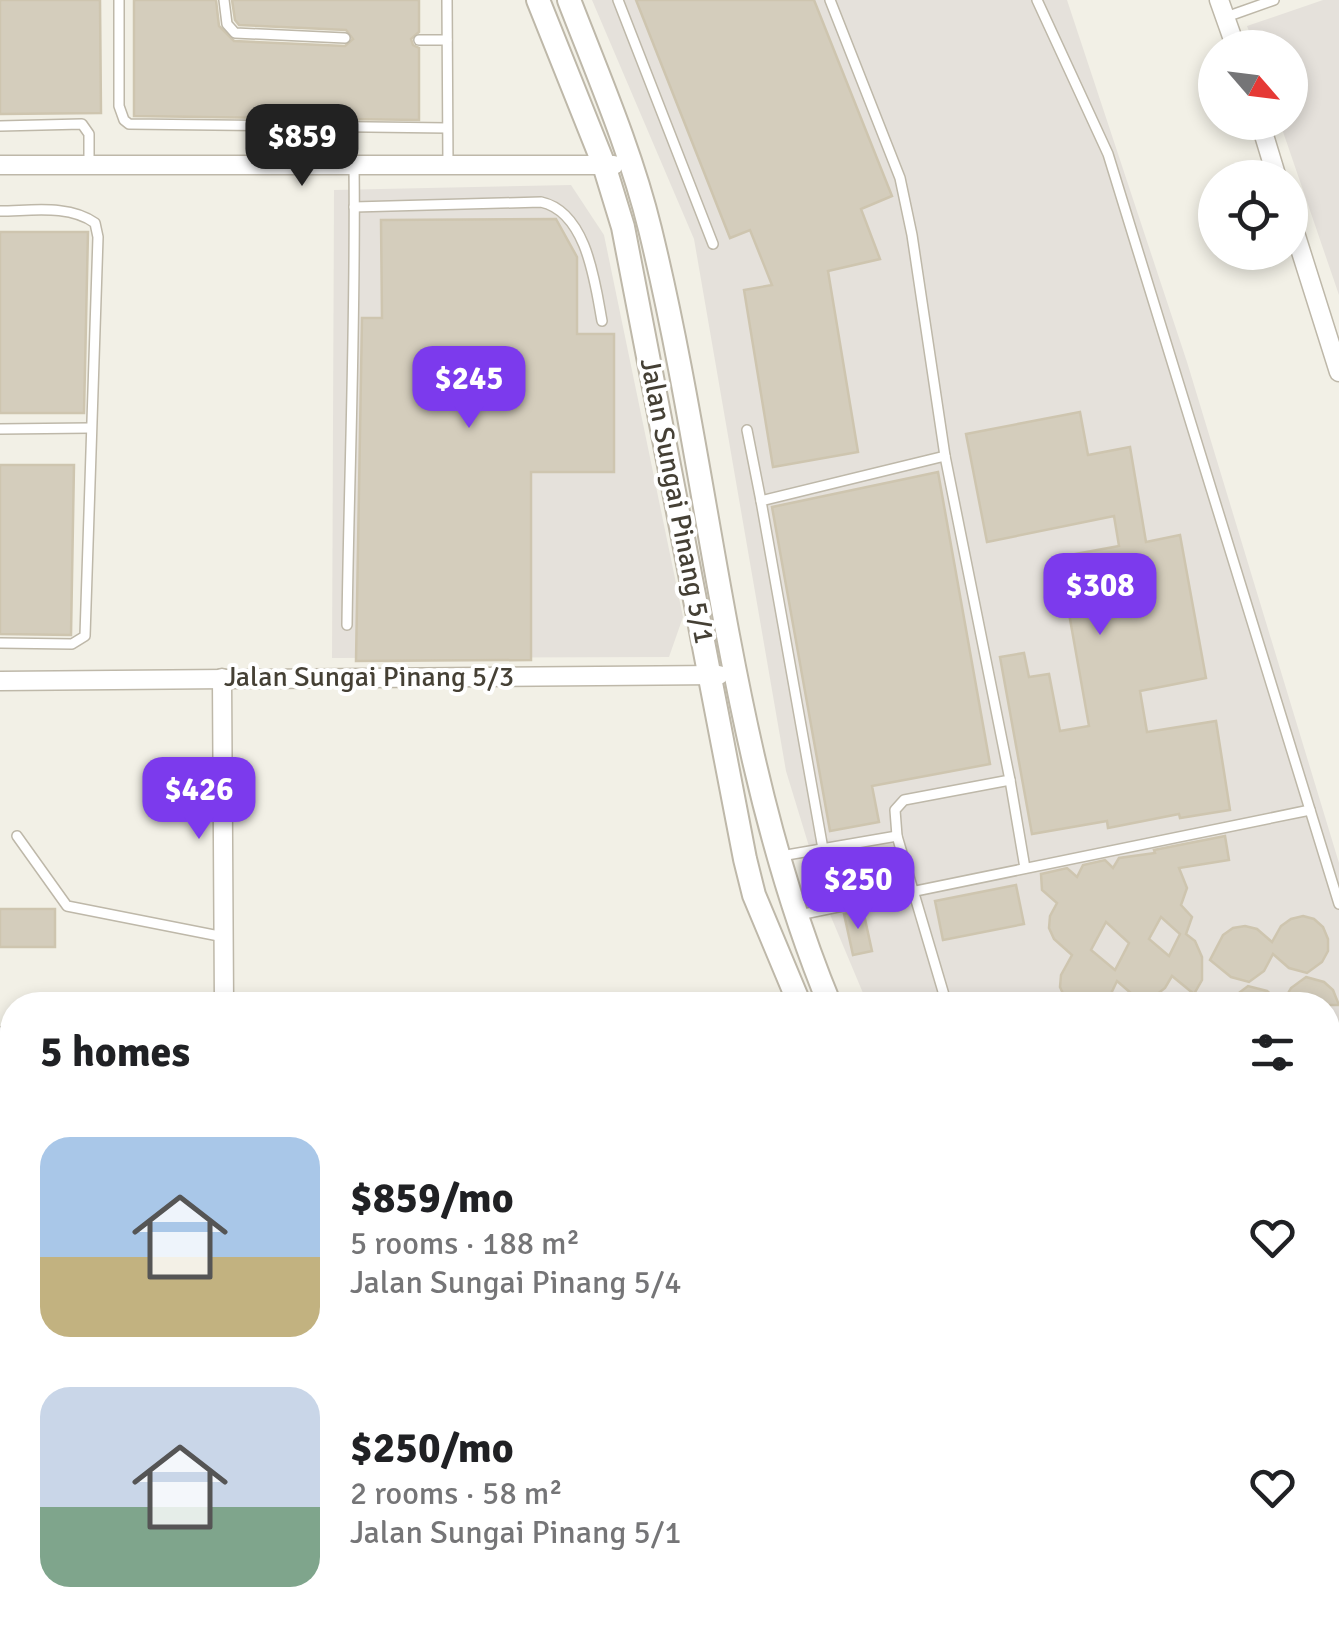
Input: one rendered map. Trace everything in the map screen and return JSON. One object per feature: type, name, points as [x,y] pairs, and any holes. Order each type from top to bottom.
[{"type":"street","name":"Jalan Sungai Pinang 5/1","points":[[538,0],[604,165],[632,265],[677,516],[754,895],[795,992]]},
{"type":"street","name":"Jalan Sungai Pinang 5/1","points":[[570,0],[650,226],[738,675],[778,857],[825,992]]},
{"type":"street","points":[[0,165],[630,164]]},
{"type":"street","points":[[1307,270],[1339,372]]},
{"type":"street","name":"Jalan Sungai Pinang 5/3","points":[[0,682],[738,675]]},
{"type":"street","points":[[222,678],[224,992]]},
{"type":"lane","points":[[119,0],[119,106],[129,124],[448,128]]},
{"type":"lane","points":[[224,0],[227,24],[235,33],[345,38]]},
{"type":"lane","points":[[447,0],[448,165]]},
{"type":"lane","points":[[618,0],[714,244]]},
{"type":"lane","points":[[830,0],[900,178],[946,456],[1024,868]]},
{"type":"lane","points":[[1037,0],[1108,154],[1339,904]]},
{"type":"lane","points":[[1223,8],[1274,0]]},
{"type":"lane","points":[[420,40],[447,40]]},
{"type":"lane","points":[[0,126],[82,124],[89,134],[89,165]]},
{"type":"lane","points":[[346,625],[354,165]]},
{"type":"lane","points":[[354,206],[541,202],[558,208],[574,228],[584,251],[602,321]]},
{"type":"lane","points":[[0,212],[69,212],[86,216],[95,223],[98,252],[85,636],[72,644],[0,643]]},
{"type":"lane","points":[[0,429],[90,428]]},
{"type":"lane","points":[[747,430],[823,849]]},
{"type":"lane","points":[[761,501],[946,456]]},
{"type":"lane","points":[[942,992],[894,815],[904,800],[1010,780]]},
{"type":"lane","points":[[796,915],[1310,810]]},
{"type":"lane","points":[[17,836],[66,906],[224,938]]},
{"type":"lane","points":[[778,857],[897,836]]},
{"type":"shaded area","points":[[592,0],[1067,0],[1187,362],[1339,863],[1339,992],[863,992],[829,912],[786,771],[694,239]]},
{"type":"shaded area","points":[[1323,0],[1339,0],[1339,295],[1308,205],[1308,160],[1293,160],[1286,140],[1308,140],[1308,30],[1249,30],[1247,26]]},
{"type":"shaded area","points":[[571,185],[604,235],[683,617],[669,657],[332,658],[334,190]]},
{"type":"building","points":[[0,0],[100,0],[101,113],[0,114]]},
{"type":"building","points":[[134,0],[216,0],[219,26],[234,41],[345,46],[353,39],[346,30],[239,25],[232,0],[419,0],[419,32],[411,39],[419,48],[419,120],[134,116]]},
{"type":"building","points":[[636,0],[814,0],[892,196],[861,209],[880,259],[828,271],[858,452],[773,467],[744,290],[772,285],[750,230],[730,238]]},
{"type":"building","points":[[556,219],[577,257],[577,334],[614,334],[614,472],[531,472],[531,660],[356,661],[362,318],[382,318],[381,220]]},
{"type":"building","points":[[0,232],[88,232],[84,413],[0,413]]},
{"type":"building","points":[[1080,412],[1088,455],[1130,447],[1146,542],[1180,535],[1206,678],[1140,691],[1147,732],[1216,721],[1230,810],[1180,818],[1179,814],[1108,828],[1107,821],[1032,834],[1000,657],[1024,653],[1029,677],[1049,674],[1060,731],[1089,726],[1059,557],[1119,546],[1114,516],[987,542],[966,434]]},
{"type":"building","points":[[0,465],[74,465],[71,635],[0,634]]},
{"type":"building","points":[[938,472],[990,764],[872,786],[879,822],[830,831],[772,507]]},
{"type":"building","points":[[1225,836],[1229,860],[1179,868],[1187,888],[1181,905],[1192,917],[1186,934],[1195,941],[1202,957],[1202,980],[1195,992],[1172,976],[1160,992],[1130,992],[1117,981],[1112,992],[1062,992],[1061,975],[1072,955],[1054,939],[1049,928],[1057,903],[1042,890],[1041,874],[1067,868],[1077,877],[1083,865],[1105,860],[1113,868],[1119,858],[1155,853],[1154,850]],"holes":[[[1161,917],[1180,934],[1169,956],[1149,939]],[[1106,922],[1129,943],[1115,970],[1091,950]]]},
{"type":"building","points":[[836,857],[879,857],[882,876],[859,887],[860,894],[843,898]]},
{"type":"building","points":[[1016,885],[1024,924],[943,940],[935,901]]},
{"type":"building","points":[[0,909],[55,909],[55,947],[0,947]]},
{"type":"building","points":[[863,910],[872,951],[853,955],[844,914]]},
{"type":"building","points":[[1303,916],[1323,927],[1328,939],[1328,951],[1322,962],[1307,973],[1289,968],[1273,954],[1264,971],[1249,982],[1231,977],[1210,960],[1223,935],[1233,928],[1257,929],[1272,942],[1281,926]]},
{"type":"building","points":[[1306,977],[1324,982],[1334,992],[1289,992]]},
{"type":"building","points":[[1248,986],[1268,992],[1240,992]]}]
